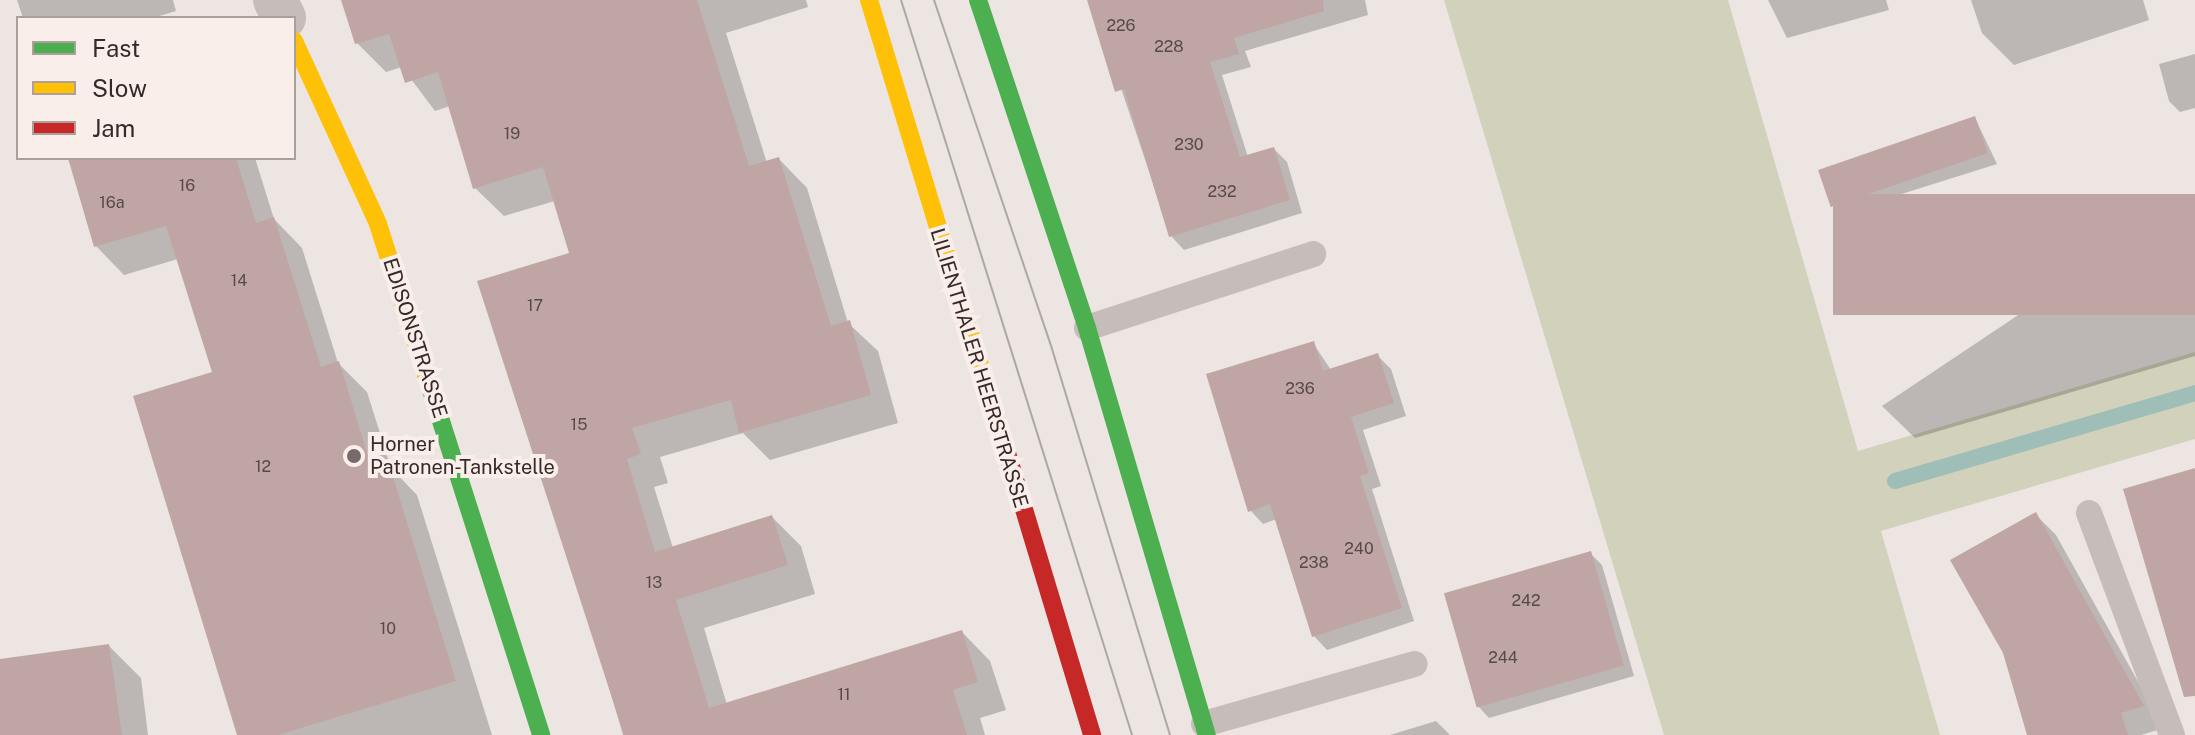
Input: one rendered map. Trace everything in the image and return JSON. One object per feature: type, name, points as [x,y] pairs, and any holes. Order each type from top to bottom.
[{"type":"main road","name":"LILIENTHALER HEERSTRASSE","points":[[869,0],[1092,735]]},
{"type":"main road","points":[[978,0],[1087,328],[1205,730]]},
{"type":"main road","name":"EDISONSTRASSE","points":[[296,45],[378,224],[541,735]]},
{"type":"lane","points":[[1087,328],[1313,254]]},
{"type":"lane","points":[[2089,513],[2172,735]]},
{"type":"lane","points":[[1205,730],[1415,664]]},
{"type":"green space","points":[[1444,0],[1728,0],[1858,451],[2195,352],[2195,439],[1881,531],[1940,735],[1664,735]]},
{"type":"building","points":[[341,0],[697,0],[749,166],[779,157],[831,326],[850,320],[871,395],[739,433],[731,400],[632,428],[641,454],[627,459],[655,552],[772,515],[788,565],[676,600],[709,708],[962,630],[978,682],[953,690],[967,735],[624,735],[477,281],[569,253],[543,167],[473,189],[438,72],[405,83],[389,34],[355,44]]},
{"type":"building","points":[[1087,0],[1323,0],[1324,11],[1234,38],[1239,54],[1210,62],[1240,157],[1274,147],[1290,200],[1169,237],[1124,89],[1115,92]]},
{"type":"building","points":[[1975,116],[1988,153],[1831,207],[1818,170]]},
{"type":"building","points":[[69,160],[237,160],[256,223],[274,217],[321,367],[339,361],[372,469],[389,464],[456,681],[278,735],[237,735],[133,396],[212,372],[166,226],[94,247]]},
{"type":"building","points":[[1833,194],[2195,194],[2195,315],[1833,315]]},
{"type":"building","points":[[1314,341],[1323,371],[1378,353],[1394,403],[1351,417],[1369,473],[1360,476],[1402,608],[1312,637],[1270,504],[1248,512],[1206,374]]},
{"type":"building","points":[[2195,468],[2195,696],[2184,697],[2123,489]]},
{"type":"building","points":[[2036,512],[2144,706],[2121,713],[2128,735],[2027,735],[2003,653],[1950,560]]},
{"type":"building","points":[[1591,551],[1624,665],[1477,708],[1444,593]]},
{"type":"building","points":[[109,644],[122,735],[0,735],[0,659]]},
{"type":"waterway","points":[[1895,481],[2195,393]]},
{"type":"tram line","points":[[901,0],[1132,735]]},
{"type":"tram line","points":[[934,0],[1052,349],[1170,735]]},
{"type":"traffic: fast","points":[[978,0],[1087,328],[1207,735]]},
{"type":"traffic: fast","points":[[426,374],[541,735]]},
{"type":"traffic: slow","points":[[869,0],[1004,443]]},
{"type":"traffic: slow","points":[[296,45],[378,224],[426,374]]},
{"type":"traffic: jam","points":[[1004,443],[1092,735]]},
{"type":"place","name":"Horner Patronen-Tankstelle","points":[[354,456]]}]
